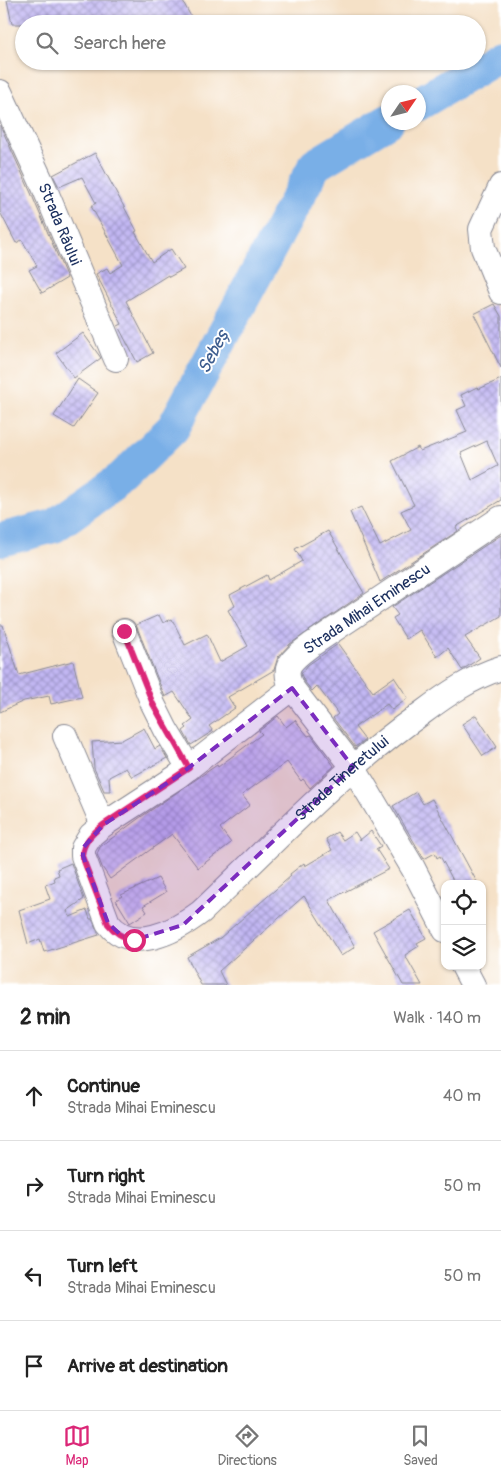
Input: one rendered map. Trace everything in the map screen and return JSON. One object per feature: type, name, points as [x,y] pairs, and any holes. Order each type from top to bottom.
[{"type":"street","name":"Strada Râului","points":[[0,92],[44,187],[116,359]]},
{"type":"street","points":[[501,186],[481,229],[483,248],[501,292]]},
{"type":"street","name":"Strada Mihai Eminescu","points":[[292,688],[287,679],[286,670],[293,660],[311,644],[501,518]]},
{"type":"street","points":[[124,631],[153,704],[189,768]]},
{"type":"street","name":"Strada Tineretului","points":[[103,825],[91,835],[83,848],[82,856],[108,924],[114,932],[134,940],[161,934],[183,925],[201,912],[353,767],[395,732],[453,690],[501,668]]},
{"type":"street","points":[[65,736],[103,825],[189,768],[292,688],[353,767],[413,868],[442,925]]},
{"type":"street","points":[[465,970],[473,985]]},
{"type":"highlighted area","points":[[292,688],[353,767],[183,925],[134,940],[123,937],[108,923],[83,856],[83,848],[103,825],[178,776]]},
{"type":"building","points":[[7,0],[182,0],[190,15],[15,15],[15,24],[12,24]]},
{"type":"building","points":[[0,125],[67,278],[42,293],[29,270],[37,266],[22,240],[16,243],[0,212]]},
{"type":"building","points":[[95,153],[152,262],[171,249],[184,269],[169,277],[168,275],[126,301],[153,353],[137,362],[118,326],[122,324],[96,274],[107,268],[110,273],[123,265],[91,206],[96,203],[82,177],[59,187],[53,175]]},
{"type":"building","points":[[494,304],[501,316],[501,368],[474,314]]},
{"type":"building","points":[[83,333],[101,358],[74,378],[56,353]]},
{"type":"building","points":[[78,379],[98,393],[74,428],[54,416]]},
{"type":"building","points":[[501,379],[501,500],[456,527],[458,531],[380,582],[350,512],[361,507],[380,546],[411,530],[401,511],[414,505],[392,461],[418,447],[420,451],[467,432],[457,410],[466,406],[461,395],[477,387],[479,389]],"holes":[[[487,441],[498,466],[472,480],[461,453]]]},
{"type":"building","points":[[328,531],[364,593],[290,644],[278,657],[274,670],[228,697],[235,708],[209,726],[213,731],[191,745],[183,731],[187,728],[185,726],[193,720],[174,692],[165,697],[136,625],[159,615],[163,623],[172,619],[185,645],[207,634],[220,662],[248,646],[228,610],[235,606],[230,595],[267,575],[269,580],[302,561],[295,549]]},
{"type":"building","points":[[501,535],[501,616],[465,637],[480,658],[462,670],[448,648],[437,657],[420,630],[406,639],[393,618],[398,615],[392,607]]},
{"type":"building","points":[[0,625],[3,625],[19,675],[73,661],[82,697],[51,704],[49,696],[24,701],[0,712]]},
{"type":"building","points":[[338,644],[373,692],[394,677],[408,698],[392,710],[387,704],[355,727],[365,740],[355,747],[333,718],[338,714],[317,686],[312,691],[301,674],[308,665]]},
{"type":"building","points":[[476,715],[497,747],[483,756],[462,724]]},
{"type":"building","points":[[278,716],[286,727],[295,720],[308,736],[311,735],[334,766],[310,788],[303,779],[301,781],[287,762],[242,795],[250,805],[220,828],[231,843],[198,868],[172,834],[110,879],[102,867],[97,854],[100,847],[217,765],[218,767],[262,734],[259,731]]},
{"type":"building","points":[[144,728],[155,749],[160,746],[167,758],[132,777],[126,768],[109,777],[110,791],[104,791],[94,768],[92,742],[122,740]]},
{"type":"building","points":[[416,792],[423,804],[432,799],[476,880],[453,880],[440,856],[437,858],[435,853],[424,859],[393,806]]},
{"type":"building","points":[[371,831],[381,846],[376,849],[389,869],[329,900],[355,947],[341,956],[304,896],[219,971],[226,985],[201,985],[187,957],[220,938],[304,863],[305,866],[332,850],[326,839],[337,832],[343,840],[355,832],[360,840]]},
{"type":"building","points":[[71,863],[84,899],[67,911],[70,917],[87,910],[99,935],[44,952],[40,939],[28,944],[19,910],[50,899],[45,885],[55,881],[54,877],[59,875],[57,869]]},
{"type":"building","points":[[158,878],[166,892],[143,906],[147,912],[130,923],[116,900],[121,895]]},
{"type":"building","points":[[410,910],[426,938],[417,943],[419,946],[405,955],[422,985],[403,985],[373,931]]},
{"type":"waterway","name":"Sebeș","points":[[486,64],[501,55]]},
{"type":"waterway","name":"Sebeș","points":[[426,99],[476,70]]},
{"type":"waterway","name":"Sebeș","points":[[0,540],[54,526],[122,478],[173,428],[315,165],[381,125]]},
{"type":"route","points":[[124,631],[153,704],[189,768],[103,825],[91,835],[83,848],[82,856],[108,924],[114,932],[134,940]]}]
